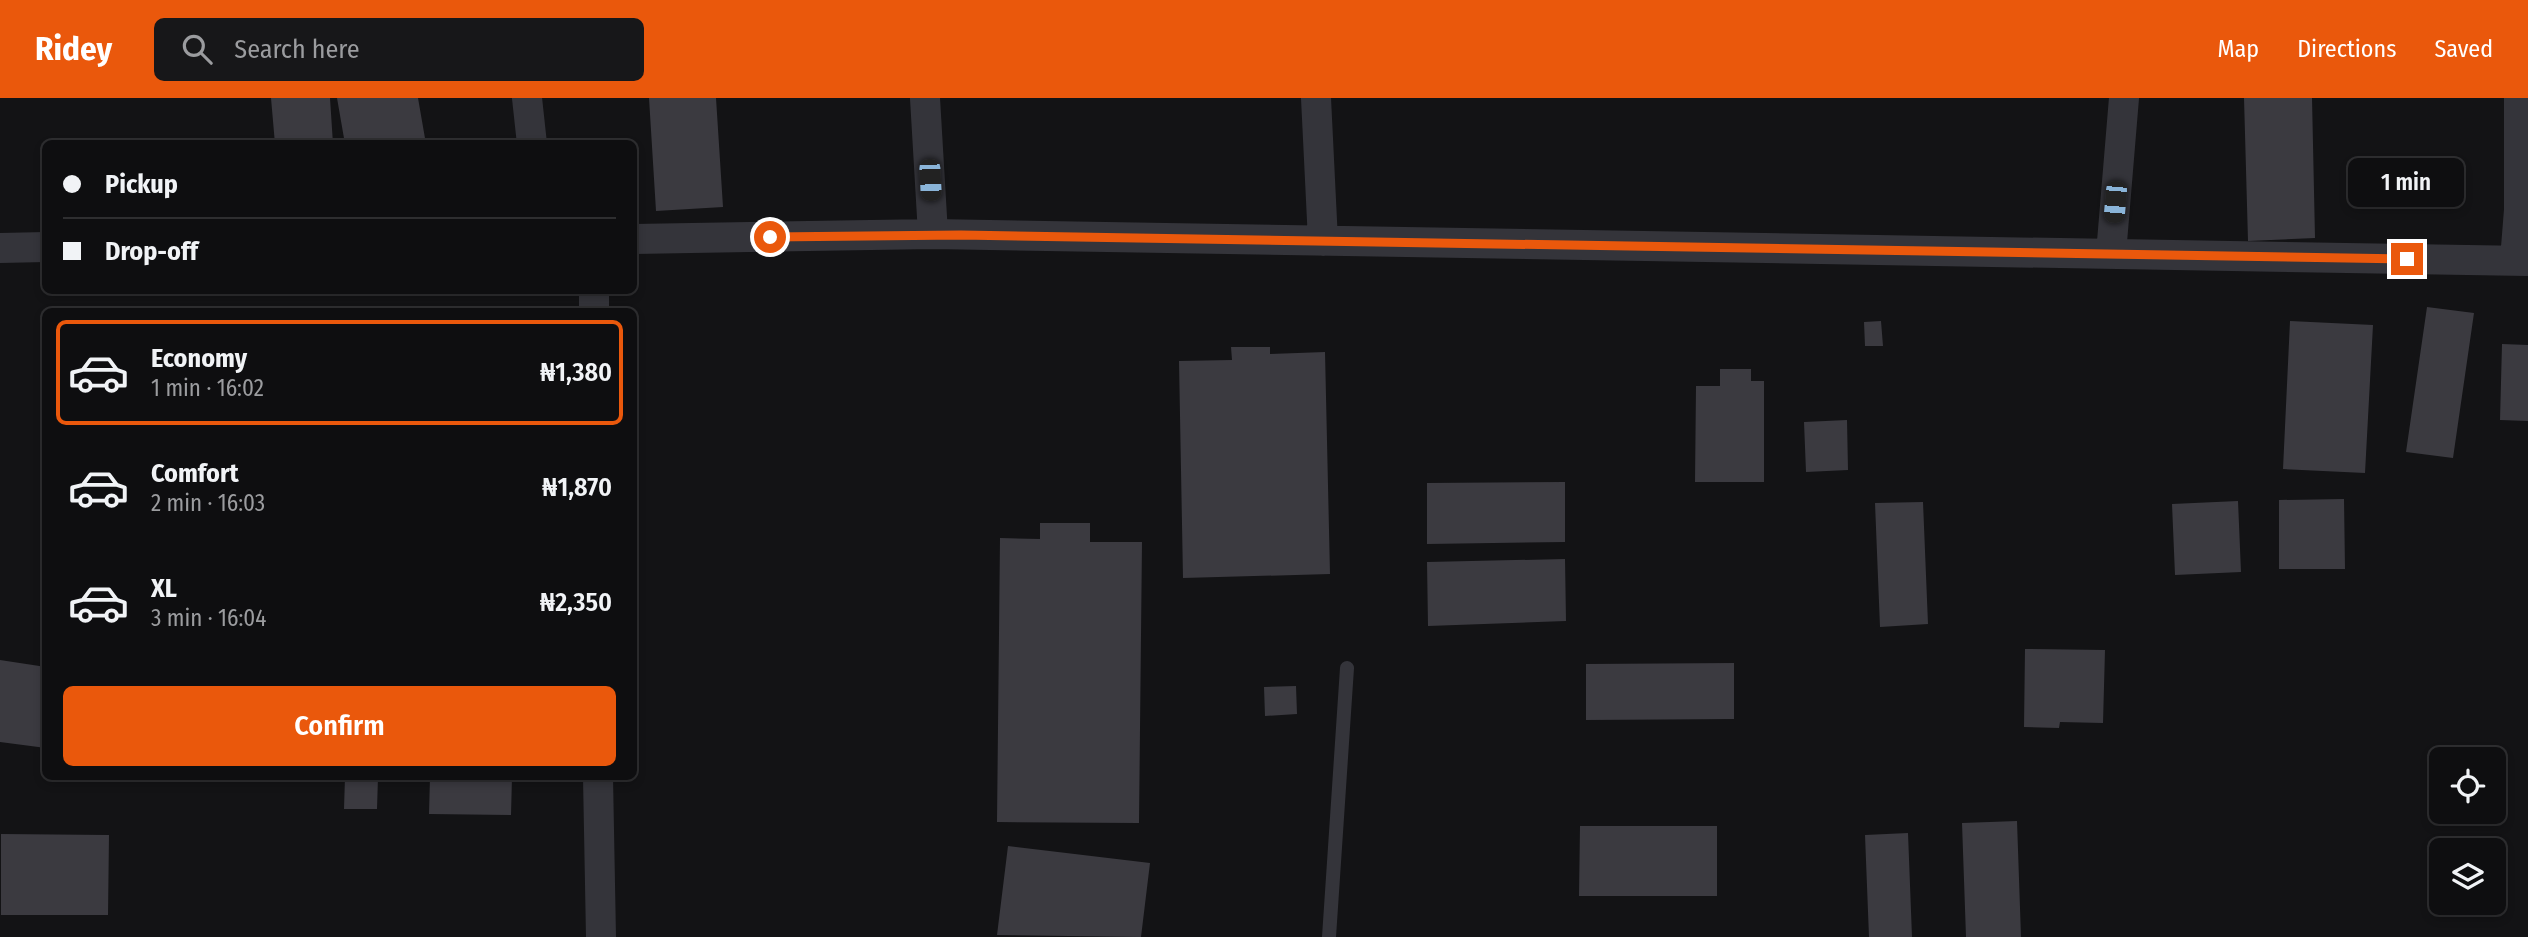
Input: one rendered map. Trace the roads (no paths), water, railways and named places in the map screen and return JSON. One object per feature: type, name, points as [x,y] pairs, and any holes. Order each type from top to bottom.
[{"type":"street","points":[[527,98],[532,140]]},
{"type":"street","points":[[925,98],[933,234]]},
{"type":"street","points":[[1316,98],[1323,241]]},
{"type":"street","points":[[2111,254],[2124,98]]},
{"type":"street","points":[[637,239],[933,234],[2521,260],[2519,98]]},
{"type":"street","points":[[0,248],[42,247]]},
{"type":"street","points":[[597,780],[601,937]]},
{"type":"lane","points":[[1329,937],[1348,668]]}]
